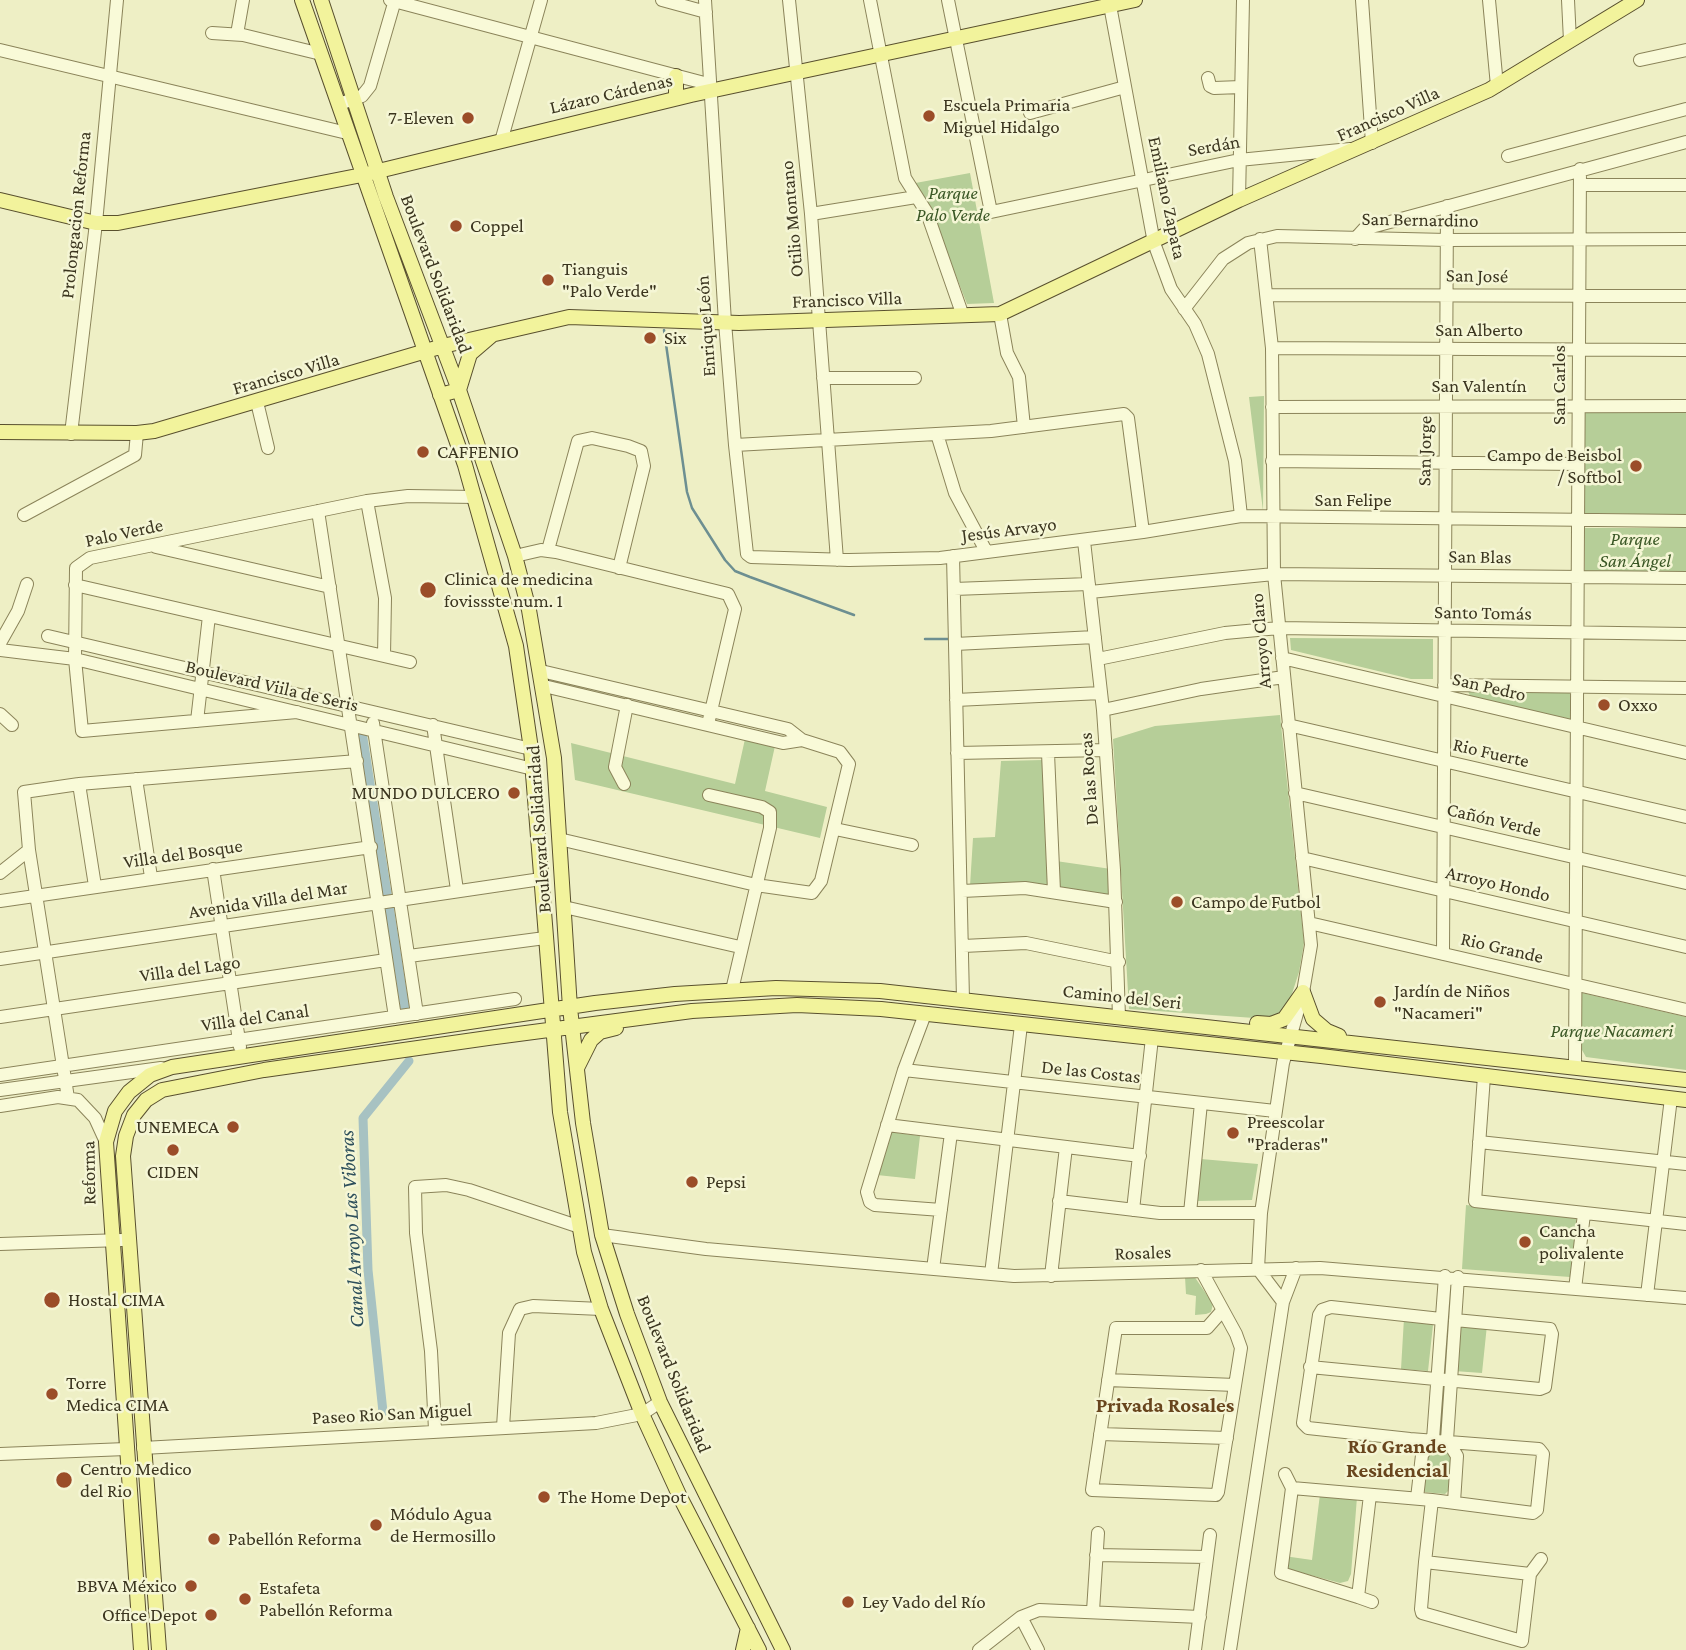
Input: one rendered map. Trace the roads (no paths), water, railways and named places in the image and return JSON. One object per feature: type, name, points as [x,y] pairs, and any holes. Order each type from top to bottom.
[{"type":"main road","name":"Boulevard Solidaridad","points":[[302,0],[475,497],[516,646],[533,769],[561,1123],[577,1226],[601,1309],[642,1414],[680,1497],[759,1650]]},
{"type":"main road","name":"Boulevard Solidaridad","points":[[321,0],[378,170],[459,390],[514,556],[543,678],[555,771],[572,1027],[591,1176],[602,1235],[627,1314],[660,1402],[783,1650]]},
{"type":"main road","name":"Lázaro Cárdenas","points":[[0,200],[96,223],[118,223],[362,175],[708,88],[797,74],[1109,3],[1135,0]]},
{"type":"main road","name":"Francisco Villa","points":[[0,432],[137,433],[257,402],[443,346],[569,317],[725,322],[1000,314],[1154,243],[1239,200],[1497,86],[1570,41],[1620,5],[1637,0]]},
{"type":"main road","points":[[676,76],[676,98]]},
{"type":"main road","points":[[440,395],[459,390],[470,354],[498,332]]},
{"type":"main road","name":"Camino del Seri","points":[[552,1010],[634,998],[732,990],[880,991],[1686,1080]]},
{"type":"main road","points":[[1209,1026],[1227,1020],[1275,1024],[1287,1016],[1303,992]]},
{"type":"main road","points":[[1303,992],[1308,1011],[1321,1028],[1335,1035],[1377,1044]]},
{"type":"main road","name":"Camino del Seri","points":[[553,1029],[692,1011],[797,1005],[925,1014],[1286,1052],[1679,1099]]},
{"type":"main road","name":"Reforma","points":[[141,1650],[106,1142],[115,1111],[129,1092],[150,1076],[172,1067],[552,1010]]},
{"type":"main road","points":[[577,1070],[591,1040],[600,1032],[662,1022],[692,1011]]},
{"type":"main road","name":"Reforma","points":[[159,1650],[124,1147],[130,1124],[141,1105],[154,1094],[172,1086],[553,1029]]},
{"type":"main road","points":[[289,1051],[292,1066]]},
{"type":"main road","points":[[123,1390],[133,1394],[143,1443]]},
{"type":"main road","points":[[126,1452],[135,1457],[140,1494],[147,1503]]},
{"type":"main road","points":[[743,1650],[748,1628]]},
{"type":"street","name":"Prolongacion Reforma","points":[[71,434],[96,223],[117,0]]},
{"type":"street","points":[[237,34],[243,0]]},
{"type":"street","points":[[337,104],[355,99],[370,86],[393,0],[676,76],[708,88]]},
{"type":"street","points":[[502,138],[541,0]]},
{"type":"street","points":[[662,0],[705,6]]},
{"type":"street","name":"Otilio Montano","points":[[789,0],[811,214],[837,560]]},
{"type":"street","points":[[870,0],[905,178],[930,221],[963,316]]},
{"type":"street","points":[[948,0],[955,39]]},
{"type":"street","points":[[1239,200],[1243,0]]},
{"type":"street","points":[[1362,0],[1367,145]]},
{"type":"street","points":[[1489,0],[1497,86]]},
{"type":"street","points":[[1568,0],[1570,41]]},
{"type":"street","name":"Emiliano Zapata","points":[[1109,3],[1154,243],[1171,289],[1202,337],[1235,461],[1241,516]]},
{"type":"street","name":"Enrique León","points":[[705,6],[708,88],[735,445],[747,554],[751,557]]},
{"type":"street","points":[[212,33],[237,34],[321,54]]},
{"type":"street","name":"Serdán","points":[[955,39],[990,210],[993,212],[1239,160],[1367,145]]},
{"type":"street","points":[[0,50],[347,133]]},
{"type":"street","points":[[1640,60],[1686,50]]},
{"type":"street","points":[[1208,78],[1210,86],[1214,88],[1241,87]]},
{"type":"street","points":[[1030,113],[1125,86]]},
{"type":"street","points":[[1508,156],[1686,109]]},
{"type":"street","points":[[1355,239],[1364,229],[1686,142]]},
{"type":"street","name":"San Carlos","points":[[1575,1066],[1580,169]]},
{"type":"street","points":[[1580,185],[1686,185]]},
{"type":"street","points":[[811,214],[916,197]]},
{"type":"street","name":"San Jorge","points":[[1443,954],[1447,206]]},
{"type":"street","name":"San Bernardino","points":[[1184,309],[1223,259],[1248,243],[1277,236],[1580,241],[1686,239]]},
{"type":"street","name":"Arroyo Claro","points":[[1258,1269],[1275,1111],[1290,1035],[1303,992],[1311,945],[1274,574],[1271,519],[1272,348],[1260,239]]},
{"type":"street","name":"San José","points":[[1267,295],[1686,296]]},
{"type":"street","points":[[1000,314],[1007,354],[1019,377],[1024,427]]},
{"type":"street","name":"San Alberto","points":[[1272,348],[1686,350]]},
{"type":"street","points":[[823,378],[915,378]]},
{"type":"street","points":[[257,402],[268,448]]},
{"type":"street","name":"San Valentín","points":[[1272,407],[1686,406]]},
{"type":"street","points":[[735,445],[1024,427],[1120,414],[1126,416],[1143,532]]},
{"type":"street","points":[[24,515],[135,455],[137,433]]},
{"type":"street","points":[[937,434],[954,493],[986,551]]},
{"type":"street","points":[[548,550],[578,442],[592,438],[628,446],[640,451],[644,466],[619,568]]},
{"type":"street","points":[[1272,461],[1578,464]]},
{"type":"street","name":"Palo Verde","points":[[75,585],[76,568],[84,560],[367,501],[408,496],[475,497]]},
{"type":"street","points":[[367,501],[385,598],[384,656]]},
{"type":"street","points":[[318,511],[396,1017]]},
{"type":"street","name":"Jesús Arvayo","points":[[751,557],[837,560],[953,556],[1084,541],[1241,516],[1271,519]]},
{"type":"street","name":"San Felipe","points":[[1271,519],[1686,521]]},
{"type":"street","name":"De las Rocas","points":[[1084,541],[1103,710],[1116,902],[1119,1017]]},
{"type":"street","points":[[152,546],[330,587]]},
{"type":"street","points":[[514,556],[548,550],[721,590],[733,599],[735,610],[732,626],[709,717]]},
{"type":"street","points":[[953,556],[963,999]]},
{"type":"street","name":"San Blas","points":[[954,589],[1090,588],[1274,574],[1686,578]]},
{"type":"street","points":[[0,643],[19,611],[27,584]]},
{"type":"street","points":[[297,712],[82,731],[75,659],[75,585],[410,662]]},
{"type":"street","points":[[197,721],[209,616]]},
{"type":"street","name":"Santo Tomás","points":[[1098,659],[1226,633],[1279,628],[1686,634]]},
{"type":"street","name":"Boulevard Viila de Seris","points":[[48,636],[531,749]]},
{"type":"street","points":[[955,644],[1095,637]]},
{"type":"street","name":"Boulevard Viila de Seris","points":[[0,650],[75,659],[533,769]]},
{"type":"street","name":"San Pedro","points":[[1282,658],[1444,691],[1577,728],[1686,753]]},
{"type":"street","points":[[1103,710],[1201,689],[1284,677]]},
{"type":"street","points":[[543,678],[709,717]]},
{"type":"street","points":[[559,839],[804,894],[817,890],[835,829],[849,764],[840,752],[802,740],[788,729],[627,705],[581,686]]},
{"type":"street","points":[[1444,691],[1577,687],[1686,688]]},
{"type":"street","points":[[956,699],[1101,693]]},
{"type":"street","points":[[624,784],[615,767],[627,705]]},
{"type":"street","points":[[372,711],[398,901],[418,1014]]},
{"type":"street","points":[[0,714],[12,725]]},
{"type":"street","points":[[433,725],[457,890]]},
{"type":"street","name":"Rio Fuerte","points":[[1288,725],[1686,817]]},
{"type":"street","points":[[957,754],[1106,751]]},
{"type":"street","points":[[1048,753],[1054,891]]},
{"type":"street","points":[[68,1098],[29,850],[24,792],[79,784],[357,761]]},
{"type":"street","points":[[136,779],[152,877]]},
{"type":"street","points":[[79,784],[96,886]]},
{"type":"street","name":"Cañón Verde","points":[[1295,793],[1686,883]]},
{"type":"street","points":[[709,795],[762,807],[770,813],[770,828],[732,990]]},
{"type":"street","points":[[835,829],[912,845]]},
{"type":"street","name":"Villa del Bosque","points":[[0,901],[371,846]]},
{"type":"street","points":[[0,873],[29,850]]},
{"type":"street","name":"Arroyo Hondo","points":[[1302,858],[1686,947]]},
{"type":"street","points":[[213,869],[242,1058]]},
{"type":"street","name":"Avenida Villa del Mar","points":[[0,959],[457,890],[541,880]]},
{"type":"street","points":[[962,891],[1004,888],[1054,891],[1116,902]]},
{"type":"street","points":[[564,908],[740,947]]},
{"type":"street","name":"Rio Grande","points":[[1309,923],[1686,1010]]},
{"type":"street","points":[[409,956],[545,937]]},
{"type":"street","points":[[962,946],[1026,943],[1119,962]]},
{"type":"street","name":"Villa del Lago","points":[[0,1017],[386,960]]},
{"type":"street","name":"Villa del Canal","points":[[0,1075],[515,999]]},
{"type":"street","points":[[925,1014],[904,1070],[867,1198],[875,1205],[941,1210]]},
{"type":"street","points":[[991,1274],[1021,1025]]},
{"type":"street","points":[[1133,1210],[1153,1038]]},
{"type":"street","points":[[0,1090],[172,1067]]},
{"type":"street","name":"De las Costas","points":[[904,1070],[1275,1111]]},
{"type":"street","points":[[1485,1076],[1475,1202],[1686,1224]]},
{"type":"street","points":[[0,1106],[68,1098],[89,1109],[106,1142]]},
{"type":"street","points":[[1647,1295],[1664,1161],[1679,1099]]},
{"type":"street","points":[[1191,1213],[1201,1103]]},
{"type":"street","points":[[887,1125],[1140,1156]]},
{"type":"street","points":[[933,1269],[951,1133]]},
{"type":"street","points":[[1479,1142],[1686,1164]]},
{"type":"street","points":[[1051,1276],[1066,1147]]},
{"type":"street","points":[[435,1430],[432,1350],[416,1233],[415,1187],[446,1185],[469,1190],[577,1226]]},
{"type":"street","points":[[1059,1201],[1133,1210],[1262,1213]]},
{"type":"street","points":[[1575,1289],[1584,1214]]},
{"type":"street","name":"Rosales","points":[[602,1235],[706,1249],[991,1274],[1051,1276],[1296,1268],[1451,1277],[1686,1298]]},
{"type":"street","points":[[0,1244],[129,1239]]},
{"type":"street","points":[[1230,1650],[1283,1302],[1296,1268]]},
{"type":"street","points":[[1258,1269],[1283,1302]]},
{"type":"street","points":[[1201,1270],[1241,1348],[1216,1495],[1092,1490],[1115,1330],[1121,1326],[1207,1328],[1222,1311]]},
{"type":"street","points":[[1417,1498],[1422,1455],[1433,1439],[1441,1319],[1451,1277]]},
{"type":"street","points":[[1451,1277],[1455,1320],[1447,1440],[1457,1456],[1454,1502]]},
{"type":"street","points":[[503,1427],[509,1333],[520,1309],[533,1306],[601,1309]]},
{"type":"street","points":[[1292,1488],[1417,1498],[1535,1512],[1543,1454],[1539,1449],[1410,1439],[1305,1427],[1303,1420],[1319,1315],[1326,1308],[1441,1319]]},
{"type":"street","points":[[1310,1367],[1543,1388],[1552,1334],[1546,1327],[1455,1320]]},
{"type":"street","points":[[1108,1380],[1235,1385]]},
{"type":"street","points":[[642,1414],[660,1402]]},
{"type":"street","name":"Paseo Rio San Miguel","points":[[143,1443],[596,1423],[642,1414]]},
{"type":"street","points":[[1100,1434],[1227,1438]]},
{"type":"street","points":[[1410,1439],[1422,1455]]},
{"type":"street","points":[[0,1454],[126,1452]]},
{"type":"street","points":[[1284,1474],[1292,1488],[1279,1576],[1372,1602]]},
{"type":"street","points":[[1358,1597],[1370,1495]]},
{"type":"street","points":[[1432,1500],[1421,1609],[1423,1614],[1525,1646],[1530,1574],[1541,1559]]},
{"type":"street","points":[[1093,1611],[1098,1533]]},
{"type":"street","points":[[1195,1650],[1210,1535]]},
{"type":"street","points":[[1097,1555],[1207,1557]]},
{"type":"street","points":[[1426,1562],[1530,1574]]},
{"type":"street","points":[[979,1650],[1021,1617],[1039,1610],[1200,1616]]},
{"type":"street","points":[[1021,1617],[1038,1650]]},
{"type":"waterway","points":[[664,330],[687,492],[692,508],[725,560],[735,571],[854,615]]},
{"type":"waterway","points":[[925,639],[948,639]]},
{"type":"waterway","name":"Canal Arroyo Las Viboras","points":[[362,732],[405,1009]]},
{"type":"waterway","name":"Canal Arroyo Las Viboras","points":[[383,1412],[368,1270],[363,1118],[409,1061]]},
{"type":"place","name":"Escuela Primaria Miguel Hidalgo","points":[[929,116]]},
{"type":"place","name":"7-Eleven","points":[[468,118]]},
{"type":"place","name":"Coppel","points":[[456,226]]},
{"type":"place","name":"Tianguis \"Palo Verde\"","points":[[548,280]]},
{"type":"place","name":"Six","points":[[650,338]]},
{"type":"place","name":"CAFFENIO","points":[[423,452]]},
{"type":"place","name":"Campo de Beisbol / Softbol","points":[[1636,466]]},
{"type":"place","name":"Clinica de medicina fovissste num. 1","points":[[428,590]]},
{"type":"place","name":"Oxxo","points":[[1604,705]]},
{"type":"place","name":"MUNDO DULCERO","points":[[514,793]]},
{"type":"place","name":"Campo de Futbol","points":[[1177,902]]},
{"type":"place","name":"Jardín de Niños \"Nacameri\"","points":[[1380,1002]]},
{"type":"place","name":"UNEMECA","points":[[233,1127]]},
{"type":"place","name":"Preescolar \"Praderas\"","points":[[1233,1133]]},
{"type":"place","name":"CIDEN","points":[[173,1150]]},
{"type":"place","name":"Pepsi","points":[[692,1182]]},
{"type":"place","name":"Cancha polivalente","points":[[1525,1242]]},
{"type":"place","name":"Hostal CIMA","points":[[52,1300]]},
{"type":"place","name":"Torre Medica CIMA","points":[[52,1394]]},
{"type":"place","name":"Centro Medico del Rio","points":[[64,1480]]},
{"type":"place","name":"The Home Depot","points":[[544,1497]]},
{"type":"place","name":"Módulo Agua de Hermosillo","points":[[376,1525]]},
{"type":"place","name":"Pabellón Reforma","points":[[214,1539]]},
{"type":"place","name":"BBVA México","points":[[191,1586]]},
{"type":"place","name":"Estafeta Pabellón Reforma","points":[[245,1599]]},
{"type":"place","name":"Ley Vado del Río","points":[[848,1602]]},
{"type":"place","name":"Office Depot","points":[[211,1615]]},
{"type":"district","name":"Privada Rosales","points":[[1165,1406]]},
{"type":"district","name":"Río Grande Residencial","points":[[1397,1459]]},
{"type":"park label","name":"Parque Palo Verde","points":[[953,204]]},
{"type":"park label","name":"Parque San Ángel","points":[[1635,550]]},
{"type":"park label","name":"Parque Nacameri","points":[[1612,1031]]}]
